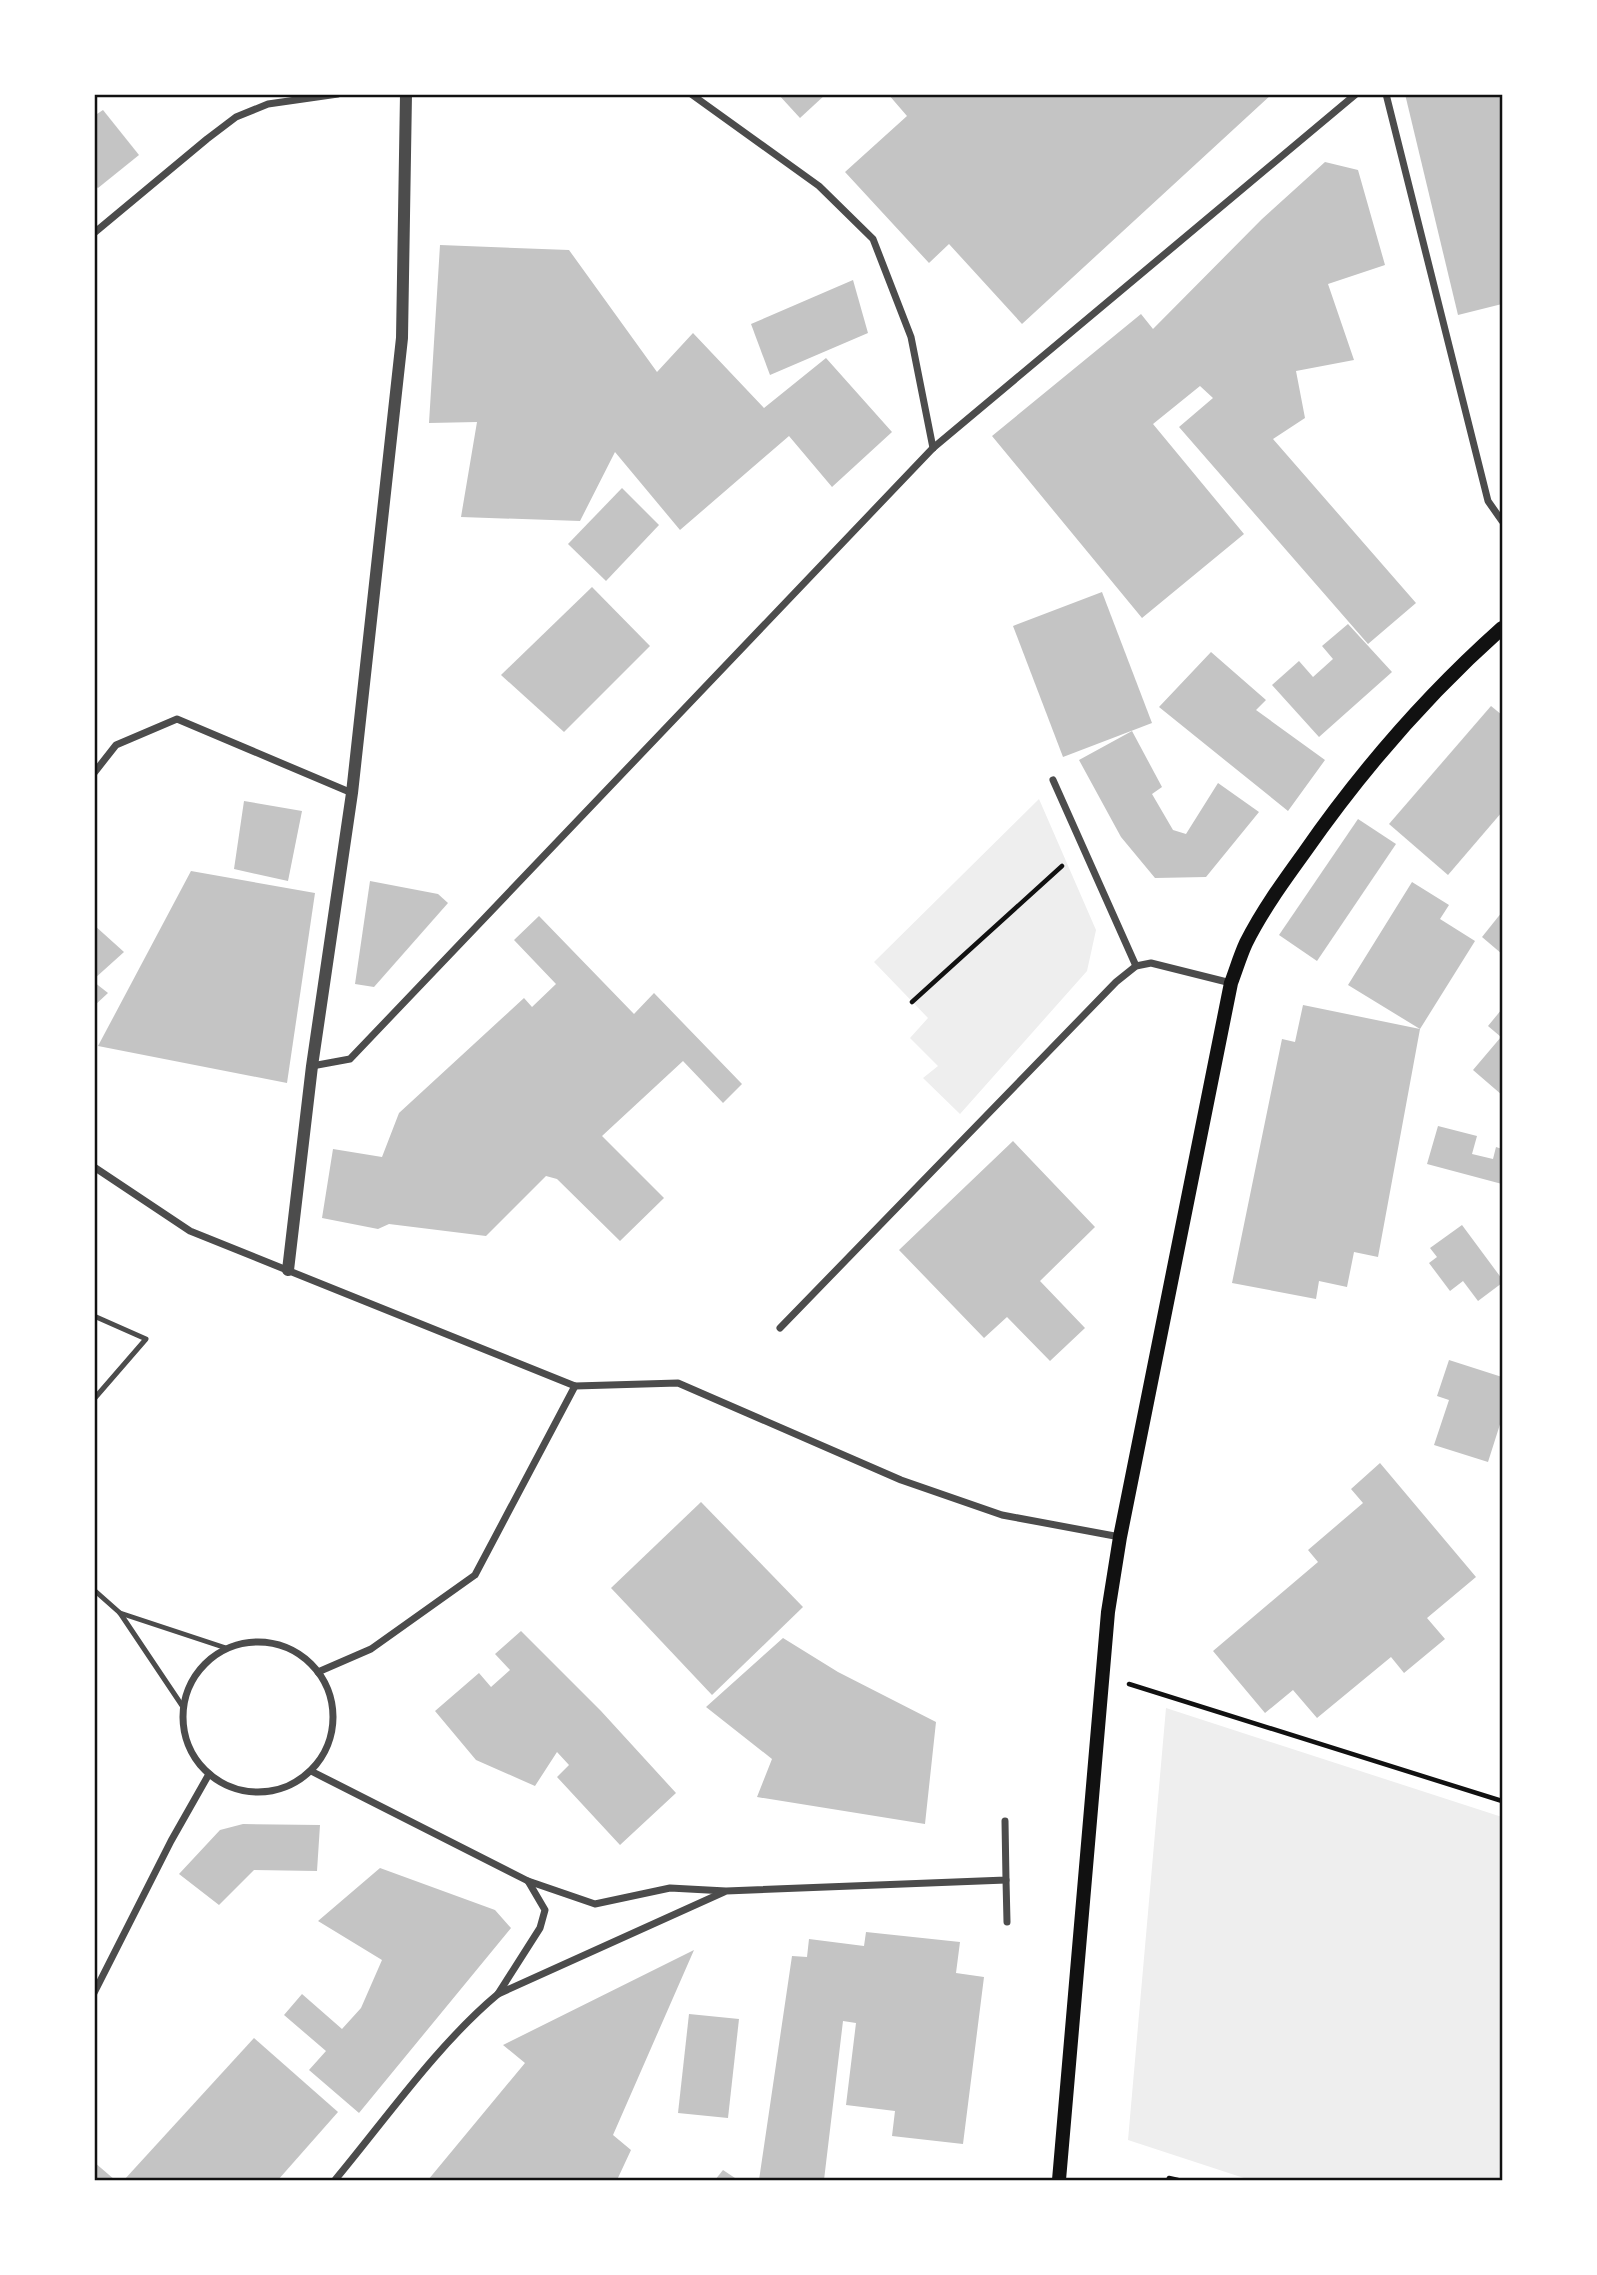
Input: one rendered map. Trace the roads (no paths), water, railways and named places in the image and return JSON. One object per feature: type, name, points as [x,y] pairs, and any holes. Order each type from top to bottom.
[{"type":"main road","points":[[1059,2180],[1108,1612],[1120,1537],[1231,983],[1245,944],[1278,890],[1331,814],[1390,743],[1465,661],[1503,628]]},
{"type":"street","points":[[94,233],[236,117],[268,104],[338,94]]},
{"type":"street","points":[[288,1270],[312,1066],[352,793],[402,338],[406,94]]},
{"type":"street","points":[[691,94],[819,186],[873,239],[911,337],[933,448]]},
{"type":"street","points":[[312,1066],[350,1059],[933,448],[1356,94]]},
{"type":"street","points":[[1386,94],[1489,501],[1503,520]]},
{"type":"street","points":[[94,773],[116,745],[177,719],[352,793]]},
{"type":"street","points":[[1053,780],[1136,966]]},
{"type":"street","points":[[780,1328],[1116,982],[1136,966],[1151,963],[1231,983]]},
{"type":"street","points":[[94,1167],[190,1231],[575,1386],[678,1383],[901,1480],[1002,1515],[1120,1537]]},
{"type":"street","points":[[318,1671],[371,1649],[475,1575],[575,1386]]},
{"type":"street","points":[[253,1642],[278,1644],[300,1654],[318,1671],[330,1694],[334,1717],[330,1741],[311,1771],[286,1787],[256,1793],[228,1786],[209,1774],[194,1756],[184,1728],[183,1707],[192,1681],[208,1661],[226,1648],[253,1642]]},
{"type":"street","points":[[311,1771],[528,1881],[595,1904],[670,1888],[726,1891],[1006,1880]]},
{"type":"street","points":[[94,1993],[171,1841],[209,1774]]},
{"type":"street","points":[[1006,1821],[1007,1922]]},
{"type":"street","points":[[498,1994],[540,1928],[545,1910],[528,1881]]},
{"type":"street","points":[[335,2180],[444,2047],[498,1994],[726,1891]]},
{"type":"lane","points":[[94,1316],[146,1339],[94,1399]]},
{"type":"lane","points":[[94,1590],[120,1613],[183,1707]]},
{"type":"lane","points":[[120,1613],[226,1648]]}]
